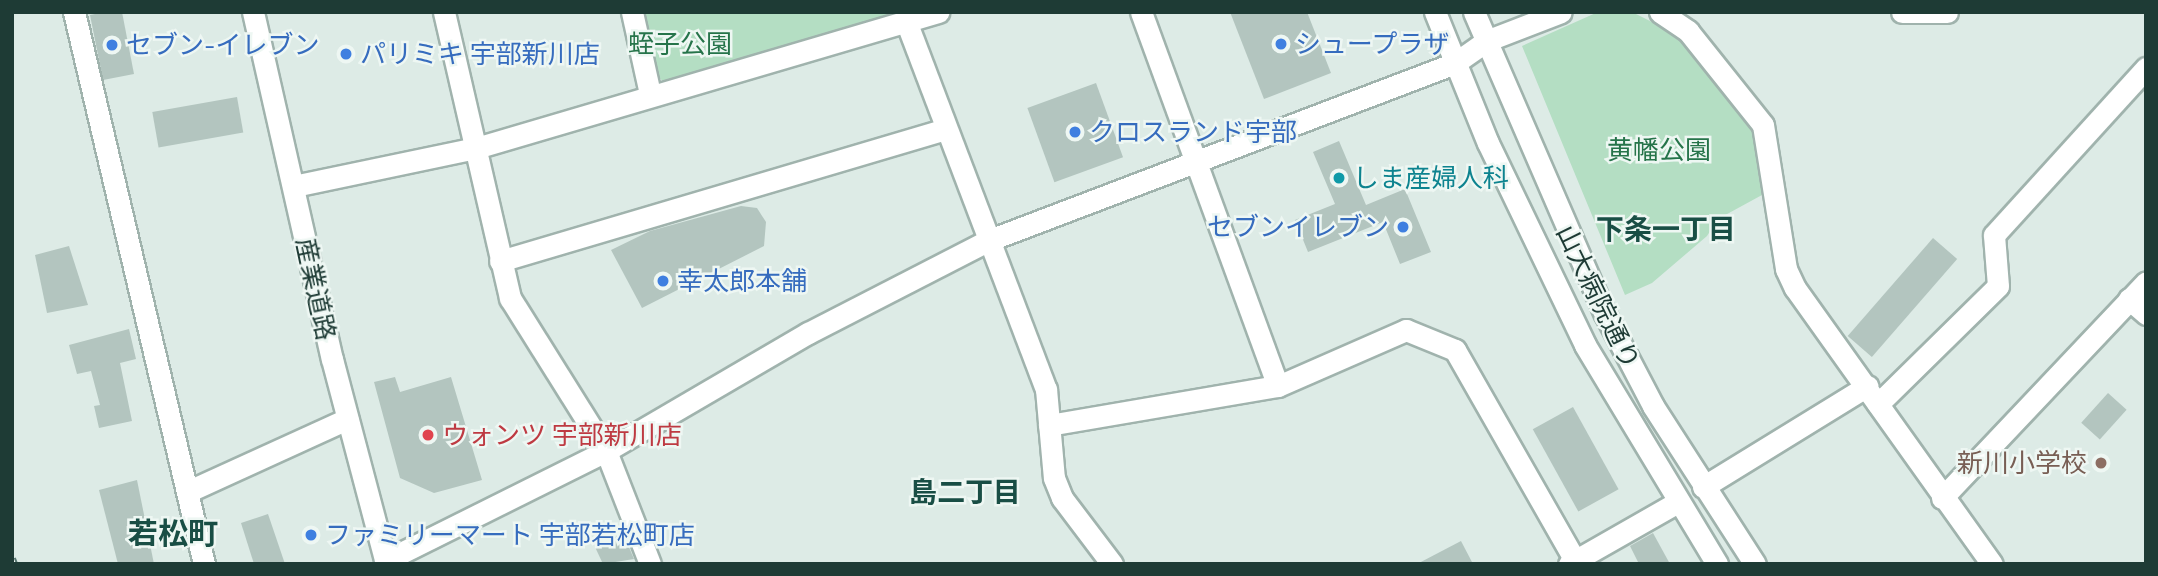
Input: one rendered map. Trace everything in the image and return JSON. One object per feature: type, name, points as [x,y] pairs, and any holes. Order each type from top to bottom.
[{"type":"street","points":[[74,12],[189,491],[204,564]]},
{"type":"street","name":"産業道路","points":[[253,12],[347,419],[386,562]]},
{"type":"street","points":[[444,12],[510,298],[606,451],[650,564]]},
{"type":"street","points":[[632,12],[650,94]]},
{"type":"street","points":[[294,186],[476,148],[650,94],[938,12]]},
{"type":"street","points":[[1141,12],[1278,386]]},
{"type":"street","name":"山大病院通り","points":[[1435,12],[1455,63],[1579,333],[1676,503],[1717,564]]},
{"type":"street","name":"山大病院通り","points":[[1474,12],[1605,314],[1703,487],[1755,564]]},
{"type":"street","points":[[386,562],[606,451],[808,333],[987,241],[1455,63],[1486,41],[1561,12]]},
{"type":"street","points":[[1660,12],[1689,31],[1763,125],[1786,269],[1942,498],[1992,564]]},
{"type":"street","points":[[1902,12],[1936,16],[1947,12]]},
{"type":"street","points":[[906,21],[987,241],[1046,388],[1049,425],[1062,498],[1112,564]]},
{"type":"street","points":[[1703,487],[1873,395],[1998,286],[1994,235],[2146,68]]},
{"type":"street","points":[[500,261],[945,129]]},
{"type":"street","points":[[1942,498],[2146,282]]},
{"type":"street","points":[[2129,299],[2146,314]]},
{"type":"street","points":[[1049,425],[1278,386],[1406,330],[1455,350],[1574,563],[1676,503]]},
{"type":"street","points":[[189,491],[347,419]]},
{"type":"green space","name":"蛭子公園","points":[[642,12],[903,12],[663,81],[654,74]]},
{"type":"green space","name":"黄幡公園","points":[[1598,12],[1632,12],[1678,35],[1755,135],[1762,195],[1718,219],[1707,236],[1652,283],[1625,295],[1522,46]]},
{"type":"building","name":"セブン-イレブン","points":[[122,12],[134,74],[103,80],[90,15]]},
{"type":"building","name":"シュープラザ","points":[[1230,12],[1307,12],[1331,73],[1264,99]]},
{"type":"building","name":"クロスランド宇部","points":[[1096,83],[1123,157],[1054,182],[1027,108]]},
{"type":"building","points":[[237,97],[243,132],[159,147],[152,112]]},
{"type":"building","name":"しま産婦人科","points":[[1339,141],[1366,205],[1405,189],[1431,252],[1400,264],[1383,222],[1308,252],[1295,220],[1335,204],[1313,152]]},
{"type":"building","name":"幸太郎本舗","points":[[741,206],[757,208],[766,222],[764,246],[642,308],[611,250],[650,231]]},
{"type":"building","points":[[1933,238],[1957,259],[1872,357],[1848,336]]},
{"type":"building","points":[[69,246],[88,305],[47,313],[35,255]]},
{"type":"building","points":[[129,329],[136,359],[120,363],[132,421],[99,428],[94,406],[100,405],[91,371],[77,374],[69,345]]},
{"type":"building","name":"ウォンツ 宇部新川店","points":[[395,377],[400,392],[451,377],[482,480],[434,493],[400,478],[374,382]]},
{"type":"building","points":[[2108,393],[2127,410],[2100,439],[2081,423]]},
{"type":"building","points":[[1573,407],[1619,489],[1578,512],[1533,429]]},
{"type":"building","points":[[137,480],[154,564],[118,564],[99,490]]},
{"type":"building","points":[[268,514],[285,564],[254,564],[241,523]]},
{"type":"building","points":[[623,533],[634,559],[603,564],[595,547]]},
{"type":"building","points":[[1653,533],[1670,564],[1639,564],[1630,546]]},
{"type":"building","points":[[1461,541],[1473,564],[1417,564]]},
{"type":"railway","points":[[12,559],[14,564]]},
{"type":"place","name":"シュープラザ","points":[[1281,44]]},
{"type":"place","name":"セブン-イレブン","points":[[112,45]]},
{"type":"place","name":"パリミキ 宇部新川店","points":[[346,54]]},
{"type":"place","name":"クロスランド宇部","points":[[1075,132]]},
{"type":"place","name":"しま産婦人科","points":[[1339,178]]},
{"type":"place","name":"セブンイレブン","points":[[1403,227]]},
{"type":"place","name":"幸太郎本舗","points":[[663,281]]},
{"type":"place","name":"ウォンツ 宇部新川店","points":[[428,435]]},
{"type":"place","name":"新川小学校","points":[[2101,463]]},
{"type":"place","name":"ファミリーマート 宇部若松町店","points":[[311,535]]},
{"type":"district","name":"下条一丁目","points":[[1666,229]]},
{"type":"district","name":"島二丁目","points":[[965,492]]},
{"type":"district","name":"若松町","points":[[173,533]]}]
